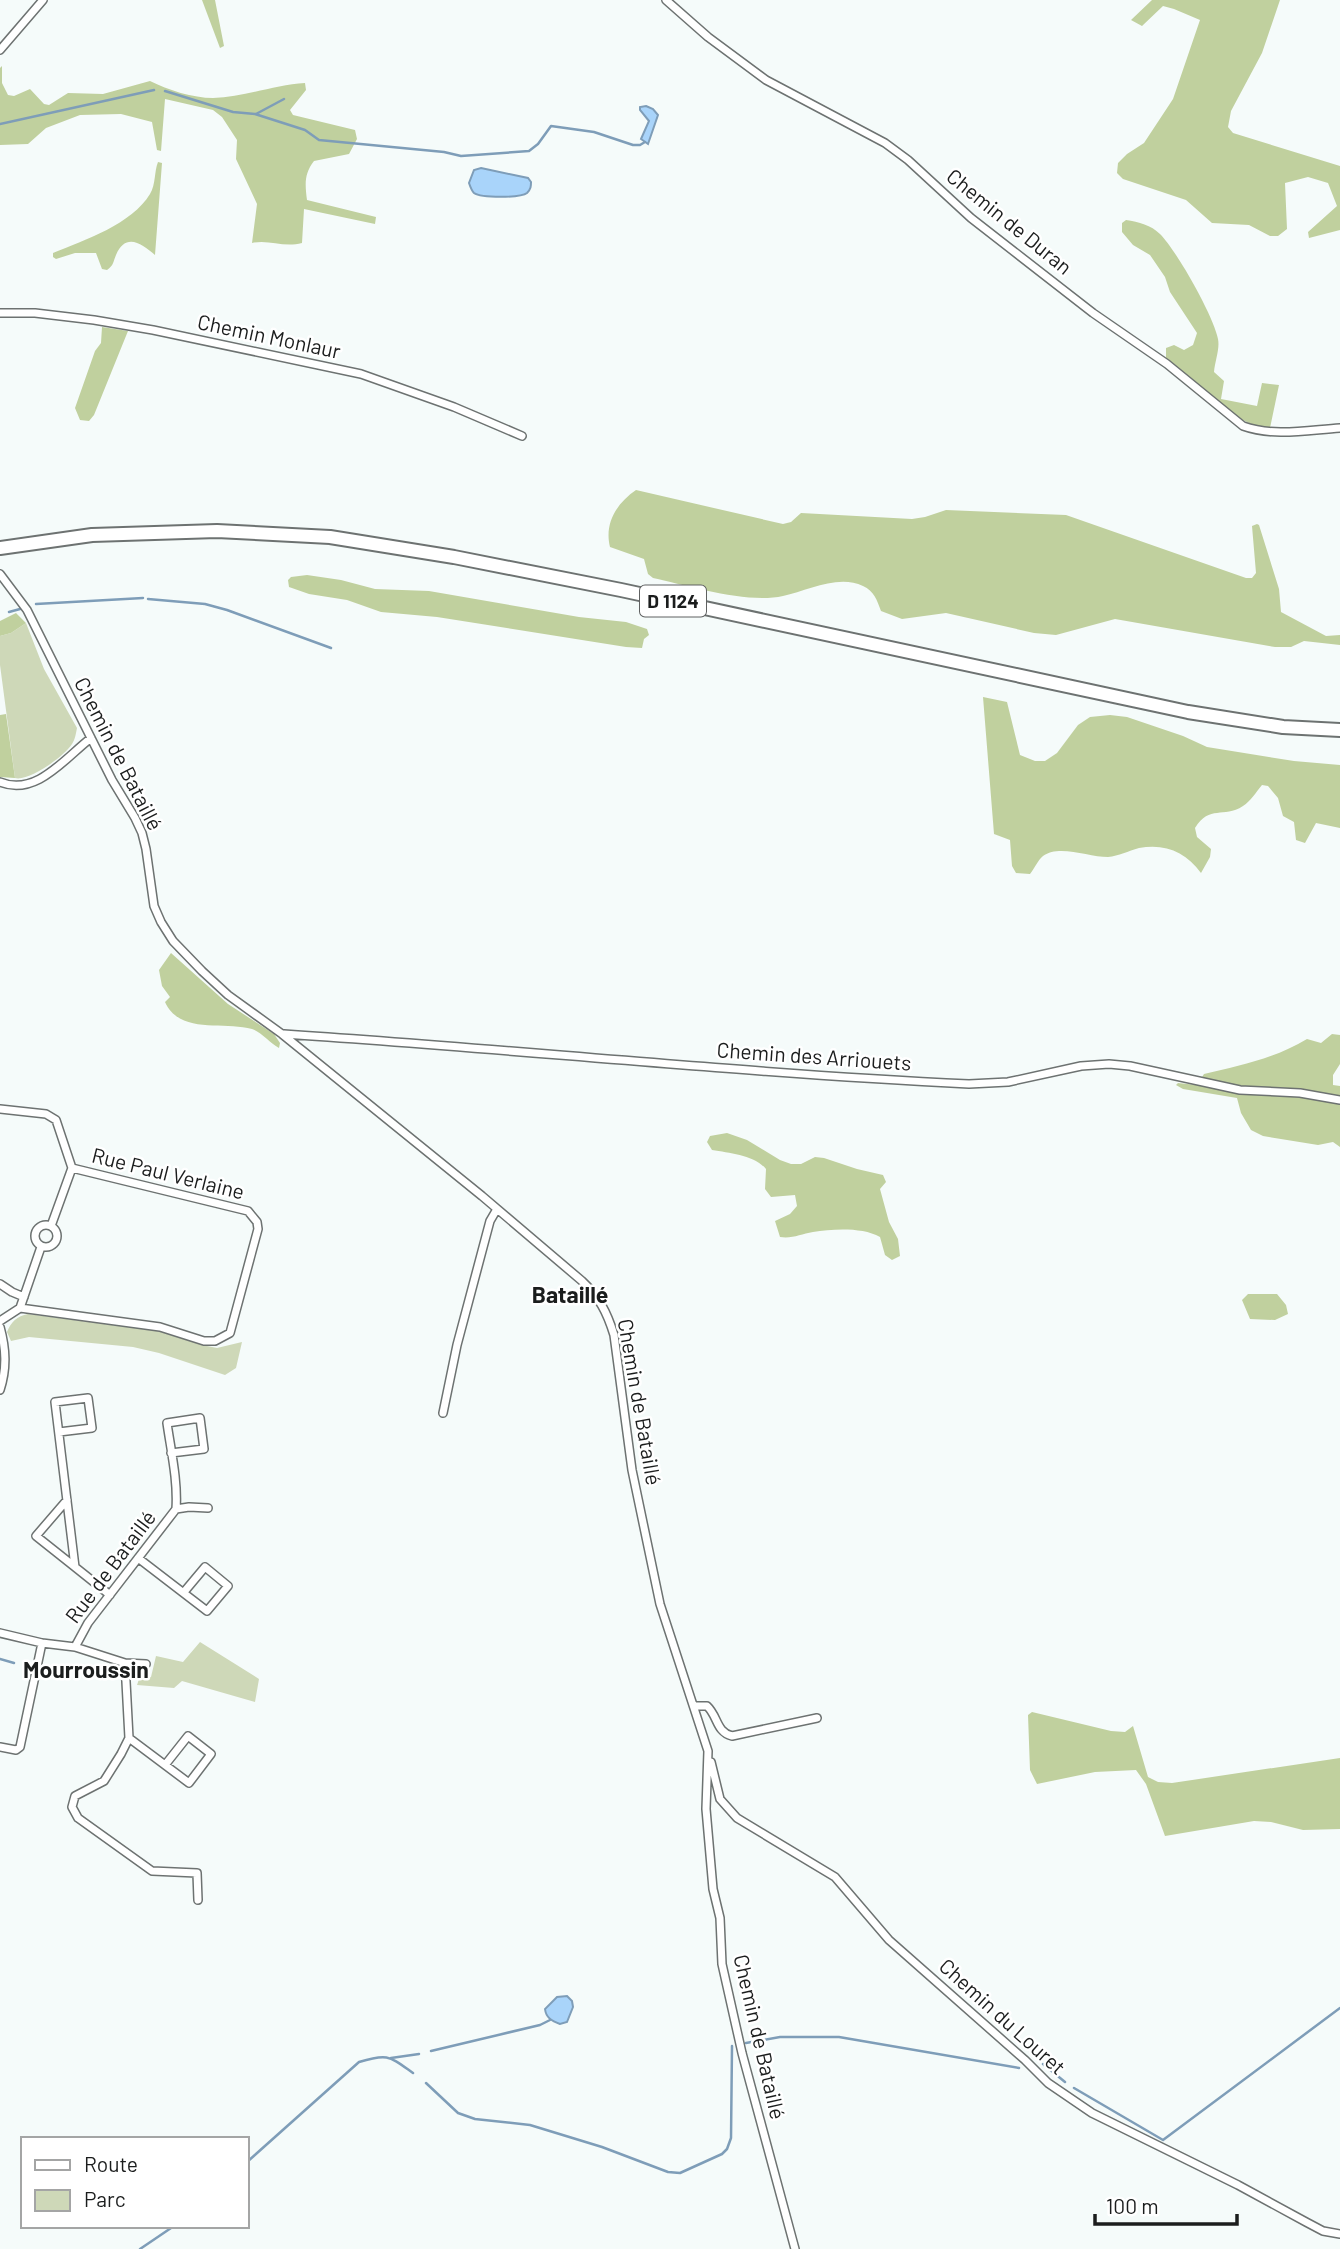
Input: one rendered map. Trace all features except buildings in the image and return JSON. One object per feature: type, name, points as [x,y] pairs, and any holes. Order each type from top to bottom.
[{"type":"highway","name":"D 1124","points":[[0,548],[92,535],[217,531],[330,537],[454,557],[621,590],[1188,712],[1283,727],[1340,730]]},
{"type":"street","points":[[0,50],[43,0]]},
{"type":"street","name":"Chemin de Duran","points":[[666,0],[766,80],[885,143],[908,160],[971,218],[1093,313],[1167,364],[1243,426],[1259,431],[1279,432],[1340,428]]},
{"type":"street","name":"Chemin Monlaur","points":[[0,313],[35,313],[106,322],[361,374],[454,407],[522,436]]},
{"type":"street","name":"Chemin de Bataillé","points":[[0,574],[27,610],[142,833],[154,906],[173,941],[228,995],[282,1034],[497,1209],[594,1293],[609,1318],[614,1335],[632,1470],[660,1604],[708,1751],[706,1809],[713,1889],[720,1918],[722,1964],[742,2053],[795,2249]]},
{"type":"street","points":[[0,782],[15,787],[35,782],[91,738]]},
{"type":"street","name":"Chemin des Arriouets","points":[[282,1034],[397,1041],[672,1065],[969,1084],[1008,1082],[1081,1066],[1109,1064],[1130,1066],[1240,1090],[1300,1093],[1340,1100]]},
{"type":"street","name":"Rue Paul Verlaine","points":[[0,1109],[51,1116],[59,1124],[72,1168],[248,1211],[258,1229],[230,1333],[215,1341],[204,1341],[160,1326],[20,1308]]},
{"type":"street","points":[[51,1226],[72,1168]]},
{"type":"street","points":[[443,1413],[457,1345],[490,1222],[497,1209]]},
{"type":"street","points":[[43,1225],[51,1226],[57,1233],[57,1239],[51,1247],[41,1247],[36,1242],[35,1232],[43,1225]]},
{"type":"street","points":[[0,1321],[20,1308],[41,1247]]},
{"type":"street","points":[[0,1284],[24,1297]]},
{"type":"street","points":[[0,1327],[6,1359],[0,1390]]},
{"type":"street","points":[[59,1432],[92,1428],[88,1398],[55,1402],[75,1567]]},
{"type":"street","name":"Rue de Bataillé","points":[[75,1647],[88,1623],[176,1509],[177,1496],[171,1453],[167,1423],[200,1418],[204,1449],[171,1453]]},
{"type":"street","points":[[68,1500],[36,1536],[110,1595]]},
{"type":"street","name":"Rue de Bataillé","points":[[176,1509],[208,1507]]},
{"type":"street","points":[[138,1558],[207,1611],[228,1586],[205,1567],[184,1592]]},
{"type":"street","points":[[0,1633],[42,1643],[75,1647],[125,1663],[146,1664]]},
{"type":"street","points":[[0,1747],[16,1750],[20,1747],[42,1643]]},
{"type":"street","points":[[125,1663],[129,1738],[104,1781],[75,1796],[72,1807],[74,1814],[152,1871],[197,1873],[198,1900]]},
{"type":"street","points":[[696,1706],[708,1706],[719,1727],[725,1734],[732,1736],[817,1718]]},
{"type":"street","points":[[129,1738],[189,1783],[211,1754],[188,1736],[166,1765]]},
{"type":"street","name":"Chemin du Louret","points":[[708,1751],[720,1799],[727,1810],[835,1877],[849,1890],[889,1940],[1048,2083],[1092,2113],[1238,2185],[1323,2231],[1340,2234]]},
{"type":"green space","points":[[202,0],[215,0],[224,46],[220,48]]},
{"type":"green space","points":[[1152,0],[1280,0],[1262,53],[1231,111],[1228,127],[1233,133],[1340,166],[1340,230],[1309,238],[1308,232],[1337,206],[1328,183],[1308,177],[1285,183],[1287,229],[1278,236],[1270,236],[1249,225],[1212,223],[1186,200],[1123,179],[1117,173],[1118,163],[1144,143],[1173,99],[1200,20],[1163,6],[1142,26],[1131,20]]},
{"type":"green space","points":[[2,66],[2,83],[8,95],[14,96],[30,89],[44,104],[49,105],[68,93],[103,94],[150,81],[181,93],[213,98],[305,83],[306,90],[290,110],[293,115],[355,130],[357,139],[349,154],[314,161],[306,179],[307,200],[376,217],[375,224],[304,209],[302,243],[252,243],[257,204],[236,159],[237,140],[222,117],[213,110],[165,99],[161,151],[157,150],[152,122],[121,114],[80,115],[46,128],[28,144],[0,145]]},
{"type":"green space","points":[[158,162],[162,163],[155,255],[140,244],[129,242],[120,248],[107,270],[102,269],[96,253],[75,253],[56,259],[53,257],[53,253],[107,230],[142,205],[153,186]]},
{"type":"green space","points":[[1126,220],[1144,224],[1160,234],[1176,254],[1202,301],[1218,339],[1214,372],[1224,381],[1221,399],[1257,406],[1262,383],[1279,385],[1270,428],[1253,425],[1231,414],[1166,358],[1166,348],[1174,345],[1184,350],[1193,345],[1197,333],[1150,255],[1133,245],[1122,232],[1122,223]]},
{"type":"green space","points":[[102,327],[128,331],[94,415],[89,421],[80,420],[75,408],[95,351],[101,343]]},
{"type":"green space","points":[[636,490],[783,524],[791,522],[801,513],[912,519],[946,510],[1066,515],[1246,578],[1252,578],[1256,573],[1252,526],[1257,524],[1279,589],[1281,612],[1326,636],[1340,635],[1340,645],[1304,641],[1291,647],[1275,647],[1115,619],[1056,635],[1034,633],[946,613],[902,619],[881,611],[875,596],[867,588],[843,582],[769,598],[736,596],[701,589],[653,578],[648,574],[644,559],[610,547],[609,530],[614,514],[623,501]]},
{"type":"green space","points":[[307,575],[375,589],[429,591],[579,617],[626,622],[647,629],[649,635],[644,639],[642,648],[626,647],[437,617],[381,612],[347,600],[309,594],[289,587],[288,580],[291,577]]},
{"type":"green space","points":[[16,613],[26,623],[11,633],[0,636],[0,621]]},
{"type":"green space","points":[[26,623],[44,669],[77,728],[73,742],[62,755],[37,772],[15,778],[0,665],[0,636],[11,633]]},
{"type":"green space","points":[[983,697],[1007,702],[1020,755],[1035,761],[1045,761],[1057,753],[1078,725],[1090,717],[1110,715],[1127,717],[1207,747],[1294,761],[1340,765],[1340,828],[1316,823],[1305,843],[1296,840],[1294,822],[1283,816],[1278,798],[1268,786],[1262,785],[1243,806],[1229,812],[1206,816],[1195,828],[1197,837],[1211,849],[1210,857],[1201,873],[1189,860],[1174,851],[1149,847],[1108,857],[1057,851],[1041,858],[1030,874],[1016,873],[1012,866],[1010,840],[994,834]]},
{"type":"green space","points":[[6,714],[15,778],[0,777],[0,715]]},
{"type":"green space","points":[[171,953],[228,1004],[274,1034],[280,1043],[279,1048],[252,1029],[192,1023],[172,1012],[165,1002],[170,997],[162,986],[159,970]]},
{"type":"green space","points":[[1332,1034],[1340,1035],[1340,1064],[1333,1075],[1333,1085],[1340,1086],[1340,1147],[1333,1142],[1318,1145],[1263,1136],[1251,1130],[1241,1113],[1237,1098],[1183,1089],[1176,1085],[1197,1085],[1204,1074],[1270,1056],[1307,1039],[1321,1043]]},
{"type":"green space","points":[[727,1133],[747,1140],[791,1164],[801,1164],[815,1157],[824,1158],[883,1175],[886,1182],[880,1189],[889,1222],[898,1239],[900,1256],[892,1260],[885,1255],[880,1237],[865,1232],[829,1230],[780,1237],[775,1221],[790,1214],[797,1206],[795,1195],[771,1197],[765,1189],[766,1169],[761,1164],[741,1155],[712,1150],[707,1142],[710,1136]]},
{"type":"green space","points":[[1248,1294],[1277,1294],[1286,1305],[1288,1314],[1275,1320],[1250,1319],[1242,1300]]},
{"type":"green space","points":[[28,1314],[158,1331],[217,1348],[242,1342],[236,1368],[225,1375],[133,1347],[29,1337],[11,1341],[7,1332],[10,1325]]},
{"type":"green space","points":[[200,1642],[259,1679],[255,1702],[182,1681],[174,1688],[137,1685],[140,1676],[151,1677],[156,1656],[183,1662]]},
{"type":"green space","points":[[1032,1712],[1111,1731],[1125,1732],[1133,1726],[1148,1777],[1158,1782],[1172,1783],[1340,1758],[1340,1829],[1303,1830],[1254,1821],[1165,1836],[1146,1784],[1136,1770],[1095,1772],[1037,1784],[1030,1770],[1028,1715]]},
{"type":"water","points":[[646,106],[658,115],[648,144],[641,139],[649,121],[640,107]]},
{"type":"water","points":[[481,168],[528,178],[531,182],[530,189],[523,195],[509,197],[478,195],[469,183],[474,170]]},
{"type":"water","points":[[567,1996],[573,2007],[567,2022],[560,2024],[550,2019],[545,2009],[557,1997]]},
{"type":"waterway","points":[[0,124],[154,90]]},
{"type":"waterway","points":[[165,91],[233,112],[255,114],[305,130],[319,140],[461,156],[529,151],[538,144],[551,126],[594,132],[633,145],[645,142]]},
{"type":"waterway","points":[[256,114],[284,99]]},
{"type":"waterway","points":[[36,604],[143,598]]},
{"type":"waterway","points":[[148,599],[205,604],[331,648]]},
{"type":"waterway","points":[[9,612],[20,609]]},
{"type":"waterway","points":[[0,1659],[14,1663]]},
{"type":"waterway","points":[[1074,2088],[1163,2140],[1340,2008]]},
{"type":"waterway","points":[[431,2051],[540,2025],[550,2020]]},
{"type":"waterway","points":[[746,2043],[780,2037],[839,2037],[1019,2068]]},
{"type":"waterway","points":[[426,2083],[458,2113],[475,2119],[530,2125],[602,2147],[668,2172],[680,2173],[722,2154],[727,2149],[731,2138],[732,2046]]},
{"type":"waterway","points":[[391,2058],[419,2054]]},
{"type":"waterway","points":[[248,2161],[359,2062],[388,2058],[413,2073]]},
{"type":"waterway","points":[[1043,2064],[1065,2082]]},
{"type":"waterway","points":[[140,2249],[171,2228]]},
{"type":"district","name":"Bataillé","points":[[570,1295]]},
{"type":"district","name":"Mourroussin","points":[[86,1670]]}]
